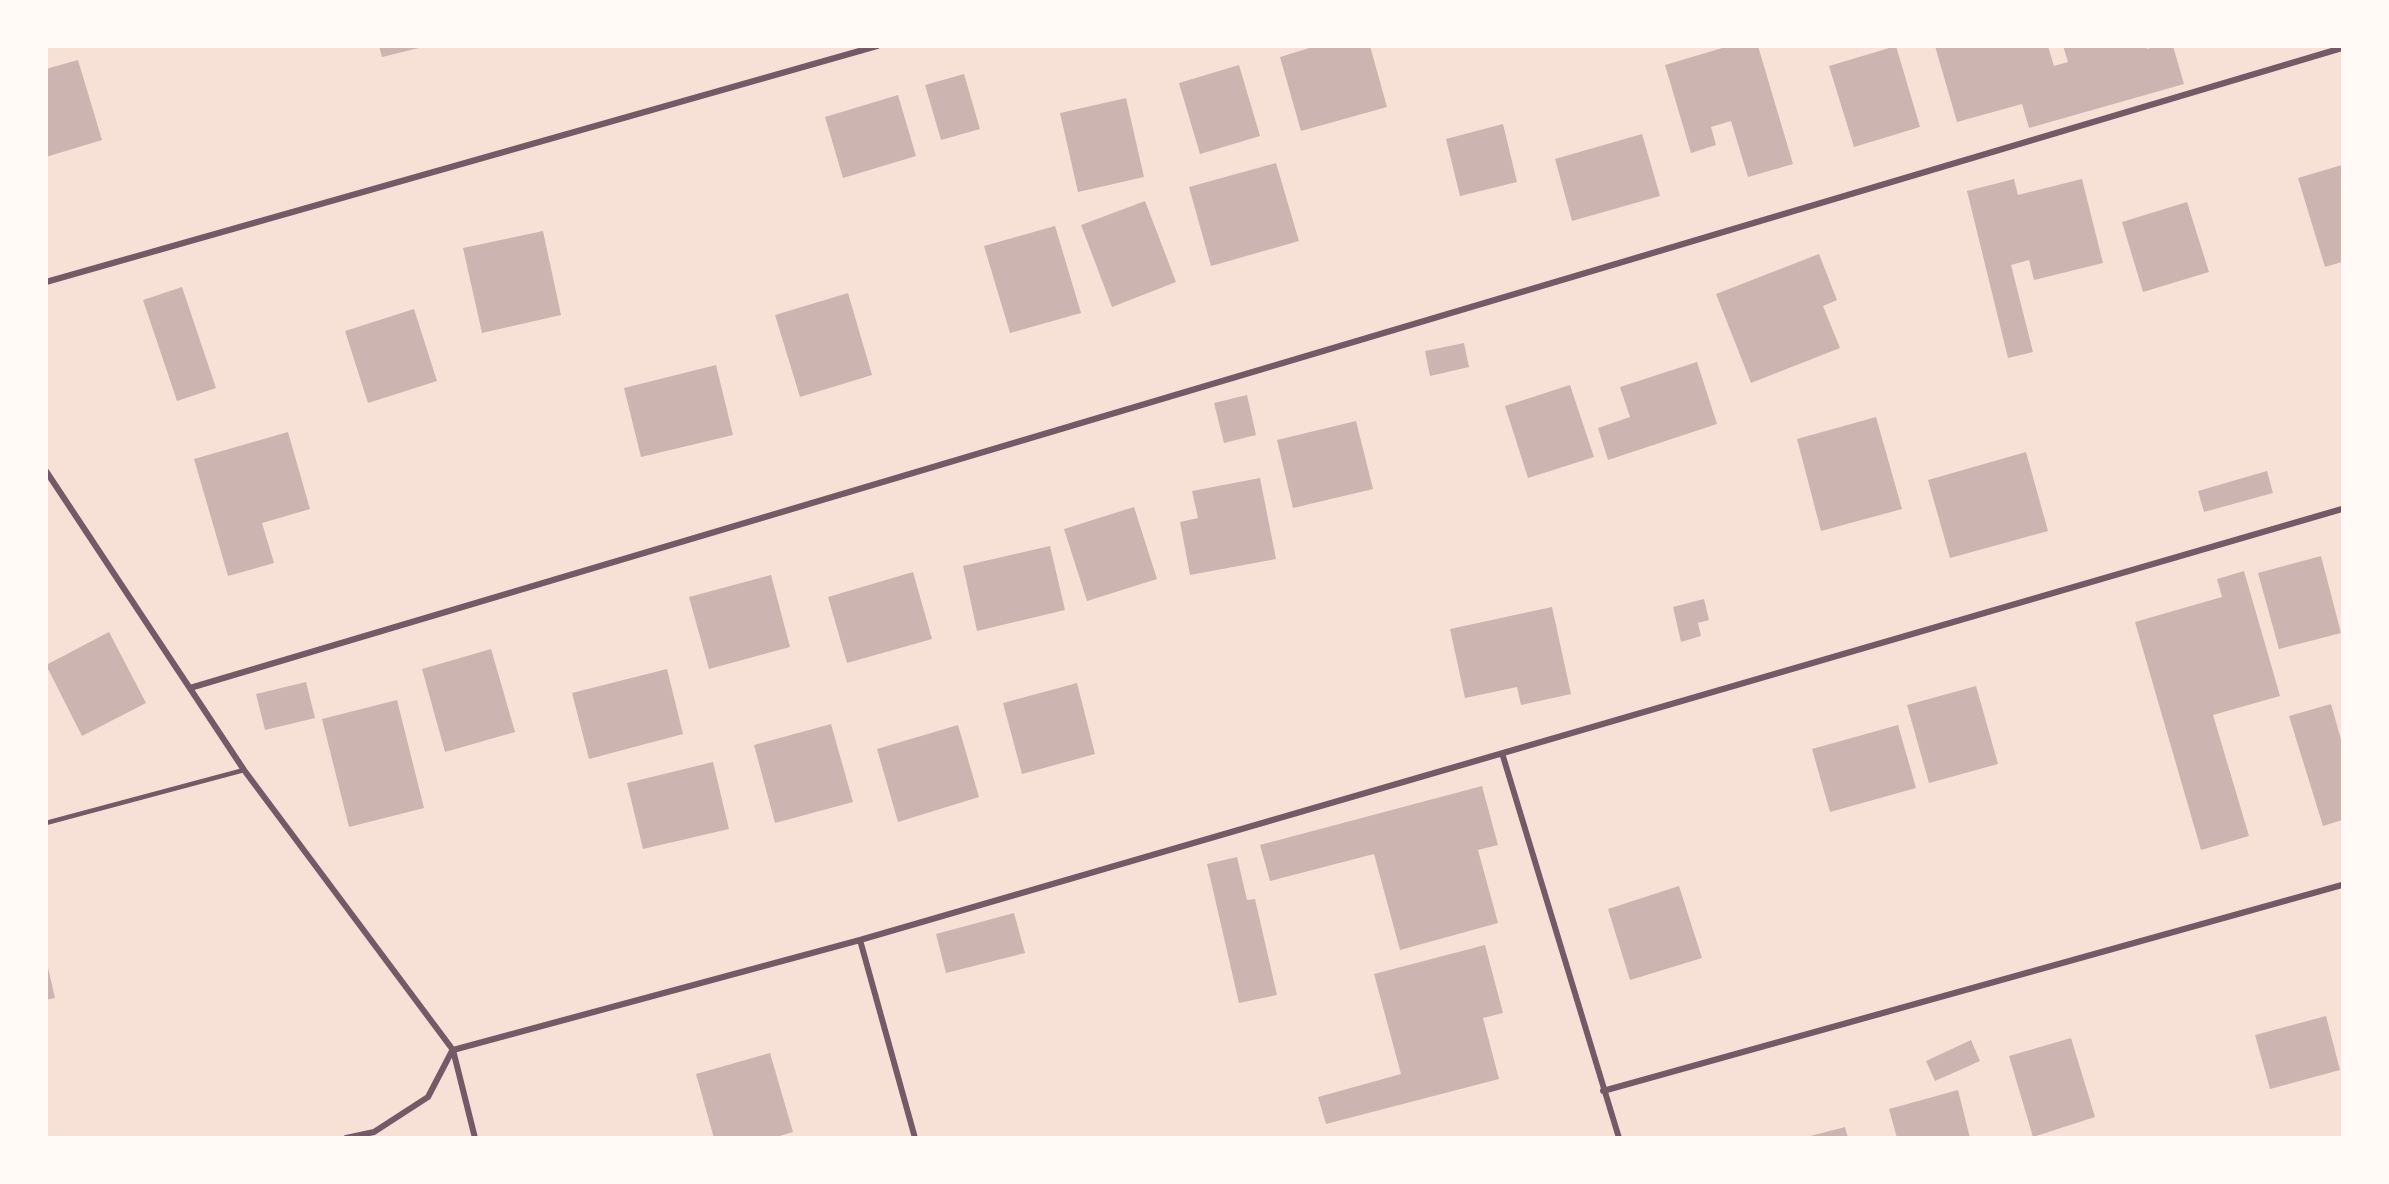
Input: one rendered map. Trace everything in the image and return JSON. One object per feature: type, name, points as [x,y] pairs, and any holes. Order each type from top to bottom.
[{"type":"street","points":[[46,282],[877,46]]},
{"type":"street","points":[[190,688],[2343,48]]},
{"type":"street","points":[[46,471],[244,770],[453,1050],[476,1137]]},
{"type":"street","points":[[346,1137],[374,1132],[428,1097],[453,1050],[860,940],[2343,509]]},
{"type":"street","points":[[1502,753],[1603,1091],[1619,1137]]},
{"type":"street","points":[[1603,1091],[2343,885]]},
{"type":"street","points":[[860,940],[915,1137]]},
{"type":"lane","points":[[46,823],[244,770]]},
{"type":"building","points":[[379,46],[423,46],[423,47],[382,57]]},
{"type":"building","points":[[1316,46],[1370,46],[1387,107],[1301,131],[1280,57]]},
{"type":"building","points":[[1729,46],[1758,46],[1793,164],[1748,177],[1731,121],[1711,127],[1716,145],[1691,153],[1665,65]]},
{"type":"building","points":[[1896,46],[1920,127],[1854,147],[1829,66]]},
{"type":"building","points":[[1935,46],[2048,46],[2054,66],[2068,62],[2063,46],[2146,46],[2147,49],[2155,46],[2173,46],[2184,84],[2029,128],[2022,104],[1957,122]]},
{"type":"building","points":[[78,60],[102,140],[46,157],[46,69]]},
{"type":"building","points":[[1239,65],[1260,136],[1200,154],[1179,83]]},
{"type":"building","points":[[964,74],[980,129],[941,140],[925,85]]},
{"type":"building","points":[[898,95],[916,156],[843,178],[825,117]]},
{"type":"building","points":[[1126,98],[1144,177],[1078,192],[1060,113]]},
{"type":"building","points":[[1503,124],[1517,182],[1460,196],[1446,139]]},
{"type":"building","points":[[1642,134],[1660,196],[1572,221],[1555,159]]},
{"type":"building","points":[[1276,163],[1299,241],[1211,266],[1189,187]]},
{"type":"building","points":[[2342,165],[2342,262],[2325,267],[2298,178]]},
{"type":"building","points":[[2014,179],[2018,195],[2082,179],[2103,263],[2034,280],[2029,260],[2011,265],[2033,352],[2008,358],[1967,191]]},
{"type":"building","points":[[1145,201],[1176,282],[1112,307],[1081,225]]},
{"type":"building","points":[[2187,202],[2209,272],[2143,292],[2122,222]]},
{"type":"building","points":[[1055,226],[1081,313],[1010,333],[984,246]]},
{"type":"building","points":[[543,231],[561,315],[482,333],[463,248]]},
{"type":"building","points":[[1819,254],[1837,300],[1823,306],[1840,348],[1751,383],[1716,294]]},
{"type":"building","points":[[182,287],[216,388],[177,401],[143,300]]},
{"type":"building","points":[[848,293],[872,375],[800,397],[775,315]]},
{"type":"building","points":[[414,309],[437,381],[368,403],[345,331]]},
{"type":"building","points":[[1464,343],[1469,367],[1430,376],[1425,351]]},
{"type":"building","points":[[1697,362],[1717,424],[1608,460],[1598,428],[1630,417],[1620,387]]},
{"type":"building","points":[[716,365],[733,435],[641,457],[624,388]]},
{"type":"building","points":[[1570,385],[1594,457],[1528,478],[1505,406]]},
{"type":"building","points":[[1247,395],[1256,435],[1224,443],[1214,403]]},
{"type":"building","points":[[1876,417],[1902,509],[1821,531],[1797,439]]},
{"type":"building","points":[[1356,421],[1373,489],[1293,508],[1277,440]]},
{"type":"building","points":[[288,432],[310,509],[262,523],[274,563],[228,576],[194,459]]},
{"type":"building","points":[[2026,452],[2048,531],[1950,558],[1928,480]]},
{"type":"building","points":[[2267,471],[2273,493],[2204,512],[2198,491]]},
{"type":"building","points":[[1260,478],[1276,559],[1190,575],[1180,522],[1198,518],[1192,491]]},
{"type":"building","points":[[1134,507],[1157,579],[1087,601],[1064,529]]},
{"type":"building","points":[[1050,546],[1065,610],[977,631],[963,566]]},
{"type":"building","points":[[2321,556],[2341,633],[2279,649],[2258,573]]},
{"type":"building","points":[[2244,571],[2280,696],[2213,715],[2249,836],[2201,850],[2135,622],[2222,597],[2217,579]]},
{"type":"building","points":[[913,572],[932,639],[847,663],[828,597]]},
{"type":"building","points":[[771,575],[790,647],[709,669],[689,597]]},
{"type":"building","points":[[1704,599],[1709,620],[1698,623],[1701,636],[1681,642],[1673,607]]},
{"type":"building","points":[[1552,607],[1571,694],[1521,705],[1517,687],[1465,698],[1450,629]]},
{"type":"building","points":[[109,632],[146,703],[82,736],[46,665]]},
{"type":"building","points":[[491,649],[515,732],[445,752],[422,669]]},
{"type":"building","points":[[667,669],[683,734],[589,759],[572,693]]},
{"type":"building","points":[[306,682],[315,718],[265,730],[256,694]]},
{"type":"building","points":[[1077,683],[1095,754],[1022,774],[1003,703]]},
{"type":"building","points":[[1976,686],[1998,764],[1929,783],[1907,705]]},
{"type":"building","points":[[397,700],[424,808],[349,827],[322,719]]},
{"type":"building","points":[[2331,704],[2342,743],[2342,820],[2323,826],[2289,716]]},
{"type":"building","points":[[831,724],[853,802],[775,823],[754,745]]},
{"type":"building","points":[[958,725],[979,797],[898,822],[877,749]]},
{"type":"building","points":[[1898,725],[1916,788],[1830,812],[1812,749]]},
{"type":"building","points":[[713,762],[729,829],[643,849],[627,783]]},
{"type":"building","points":[[1482,786],[1498,845],[1478,850],[1498,923],[1400,950],[1374,854],[1270,881],[1260,845]]},
{"type":"building","points":[[1237,857],[1247,900],[1255,899],[1277,995],[1239,1003],[1207,864]]},
{"type":"building","points":[[1679,886],[1702,958],[1630,980],[1608,909]]},
{"type":"building","points":[[1014,913],[1025,953],[946,973],[936,934]]},
{"type":"building","points":[[1485,945],[1503,1013],[1483,1018],[1499,1079],[1326,1124],[1318,1097],[1401,1074],[1374,974]]},
{"type":"building","points":[[46,959],[55,998],[46,1000]]},
{"type":"building","points":[[2326,1016],[2340,1070],[2270,1089],[2255,1035]]},
{"type":"building","points":[[2071,1038],[2095,1117],[2033,1137],[2009,1056]]},
{"type":"building","points":[[1971,1040],[1980,1061],[1935,1081],[1926,1061]]},
{"type":"building","points":[[770,1053],[793,1132],[773,1138],[714,1138],[696,1074]]},
{"type":"building","points":[[1958,1090],[1970,1138],[1897,1138],[1889,1109]]},
{"type":"building","points":[[1845,1127],[1848,1138],[1806,1138],[1806,1137]]}]
